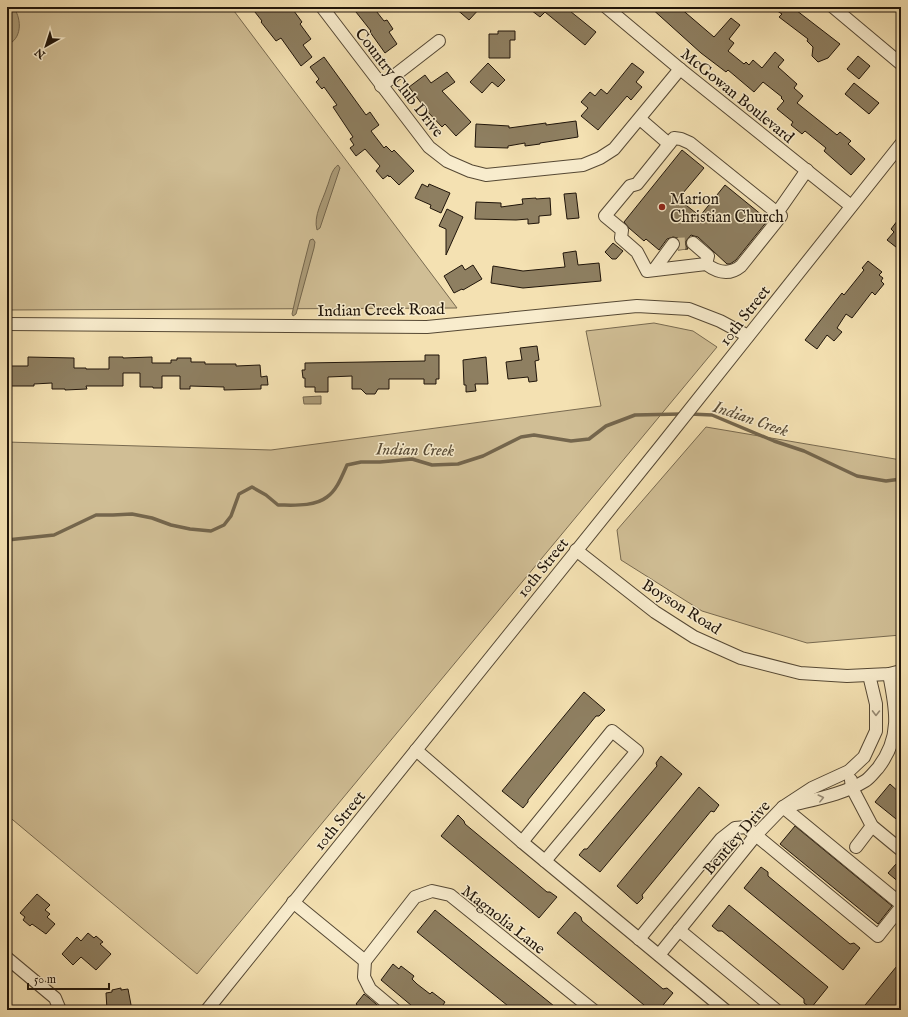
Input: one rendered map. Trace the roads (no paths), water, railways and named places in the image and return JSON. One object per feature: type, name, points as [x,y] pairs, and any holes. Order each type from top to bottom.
[{"type":"street","name":"Country Club Drive","points":[[322,7],[428,147],[447,161],[470,171],[486,175],[582,165],[600,158],[614,149],[680,69]]},
{"type":"street","name":"McGowan Boulevard","points":[[606,7],[680,69],[852,206]]},
{"type":"street","points":[[833,7],[901,64]]},
{"type":"street","points":[[381,86],[439,41]]},
{"type":"street","points":[[640,119],[669,144]]},
{"type":"street","points":[[674,138],[690,143],[781,216],[742,266],[736,270],[721,272],[706,264],[647,271],[637,252],[621,238],[622,230],[605,216],[630,186],[637,184],[669,144],[674,138]]},
{"type":"street","name":"10th Street","points":[[208,1010],[901,144]]},
{"type":"street","points":[[777,213],[807,170]]},
{"type":"street","points":[[693,243],[708,256],[706,264]]},
{"type":"street","points":[[654,270],[672,244]]},
{"type":"street","name":"Indian Creek Road","points":[[7,324],[427,327],[637,306],[689,309],[720,321],[748,336]]},
{"type":"street","name":"Boyson Road","points":[[576,550],[655,612],[694,637],[741,658],[800,674],[847,676],[889,674],[901,671]]},
{"type":"street","points":[[783,807],[852,788],[867,781],[884,760],[895,733],[895,705],[889,674]]},
{"type":"street","name":"Bentley Drive","points":[[660,955],[756,835],[783,807],[812,788],[849,771],[864,757],[876,731],[876,704],[869,675]]},
{"type":"street","points":[[522,842],[612,731],[636,750],[545,860]]},
{"type":"street","points":[[416,750],[522,842],[725,1010]]},
{"type":"street","points":[[849,771],[852,788],[872,826],[901,850]]},
{"type":"street","points":[[783,807],[901,904]]},
{"type":"street","points":[[856,847],[872,826]]},
{"type":"street","points":[[639,939],[721,839],[735,828],[746,827],[878,936],[901,907]]},
{"type":"street","name":"Magnolia Lane","points":[[365,961],[415,897],[432,891],[450,895],[592,1010]]},
{"type":"street","points":[[293,902],[365,961],[364,977],[370,989],[395,1010]]},
{"type":"street","points":[[679,930],[776,1010]]},
{"type":"street","points":[[7,958],[55,998],[60,1010]]},
{"type":"waterway","name":"Indian Creek","points":[[7,540],[54,535],[96,515],[132,514],[152,518],[171,525],[211,531],[224,525],[231,516],[239,494],[252,487],[266,495],[278,505],[310,504],[322,500],[334,491],[347,465],[361,462],[412,459],[432,465],[458,464],[483,456],[521,437],[534,435],[571,441],[589,439],[606,426],[635,415],[681,414]]},
{"type":"waterway","name":"Indian Creek","points":[[690,414],[712,415],[774,441],[804,451],[857,476],[886,481],[901,479]]},
{"type":"tunnel","points":[[673,244],[693,243]]},
{"type":"place","name":"Marion Christian Church","points":[[662,207]]}]
